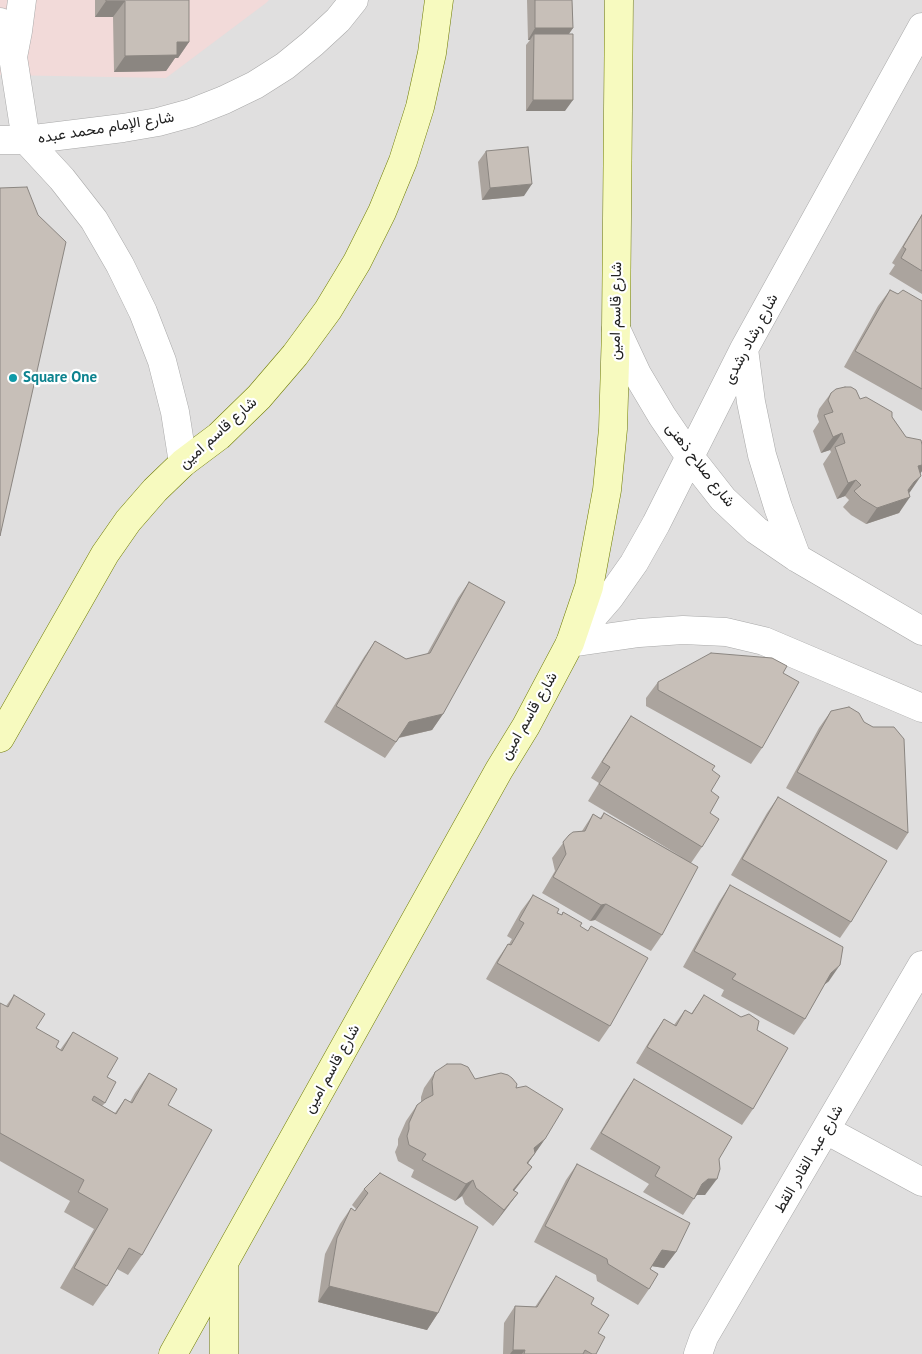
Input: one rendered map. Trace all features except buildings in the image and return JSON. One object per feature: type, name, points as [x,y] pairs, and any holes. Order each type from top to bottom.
[{"type":"main road","name":"شارع قاسم امين","points":[[0,738],[105,554],[128,521],[155,490],[183,463],[219,436],[259,397],[295,355],[328,310],[357,262],[386,204],[420,107],[432,53],[439,0]]},
{"type":"main road","name":"شارع قاسم امين","points":[[173,1354],[494,778],[526,726],[570,643],[589,587],[607,490],[613,428],[616,329],[619,0]]},
{"type":"main road","points":[[224,1264],[224,1354]]},
{"type":"street","points":[[22,0],[13,57],[13,140],[62,179],[94,220],[120,265],[143,312],[162,361],[175,412],[183,463]]},
{"type":"street","name":"شارع الإمام محمد عبده","points":[[13,140],[122,128],[158,122],[191,113],[224,100],[255,85],[285,66],[338,20],[354,0]]},
{"type":"street","points":[[0,22],[13,57]]},
{"type":"street","name":"شارع رشاد رشدى","points":[[570,643],[610,597],[634,563],[656,524],[744,348],[922,27]]},
{"type":"street","name":"شارع صلاح ذهنى","points":[[616,329],[637,374],[662,416],[690,457],[723,499],[756,530],[798,558],[922,631]]},
{"type":"street","points":[[744,348],[751,402],[762,455],[778,507],[798,558]]},
{"type":"street","points":[[570,643],[639,633],[683,630],[726,632],[764,640],[922,708]]},
{"type":"street","name":"شارع عبد القادر القط","points":[[698,1354],[704,1337],[922,965]]},
{"type":"street","points":[[826,1130],[922,1182]]},
{"type":"shaded area","points":[[0,0],[922,0],[922,1354],[0,1354]]},
{"type":"shaded area","points":[[0,0],[269,0],[166,78],[0,75]]},
{"type":"place","name":"Square One","points":[[13,378]]}]
